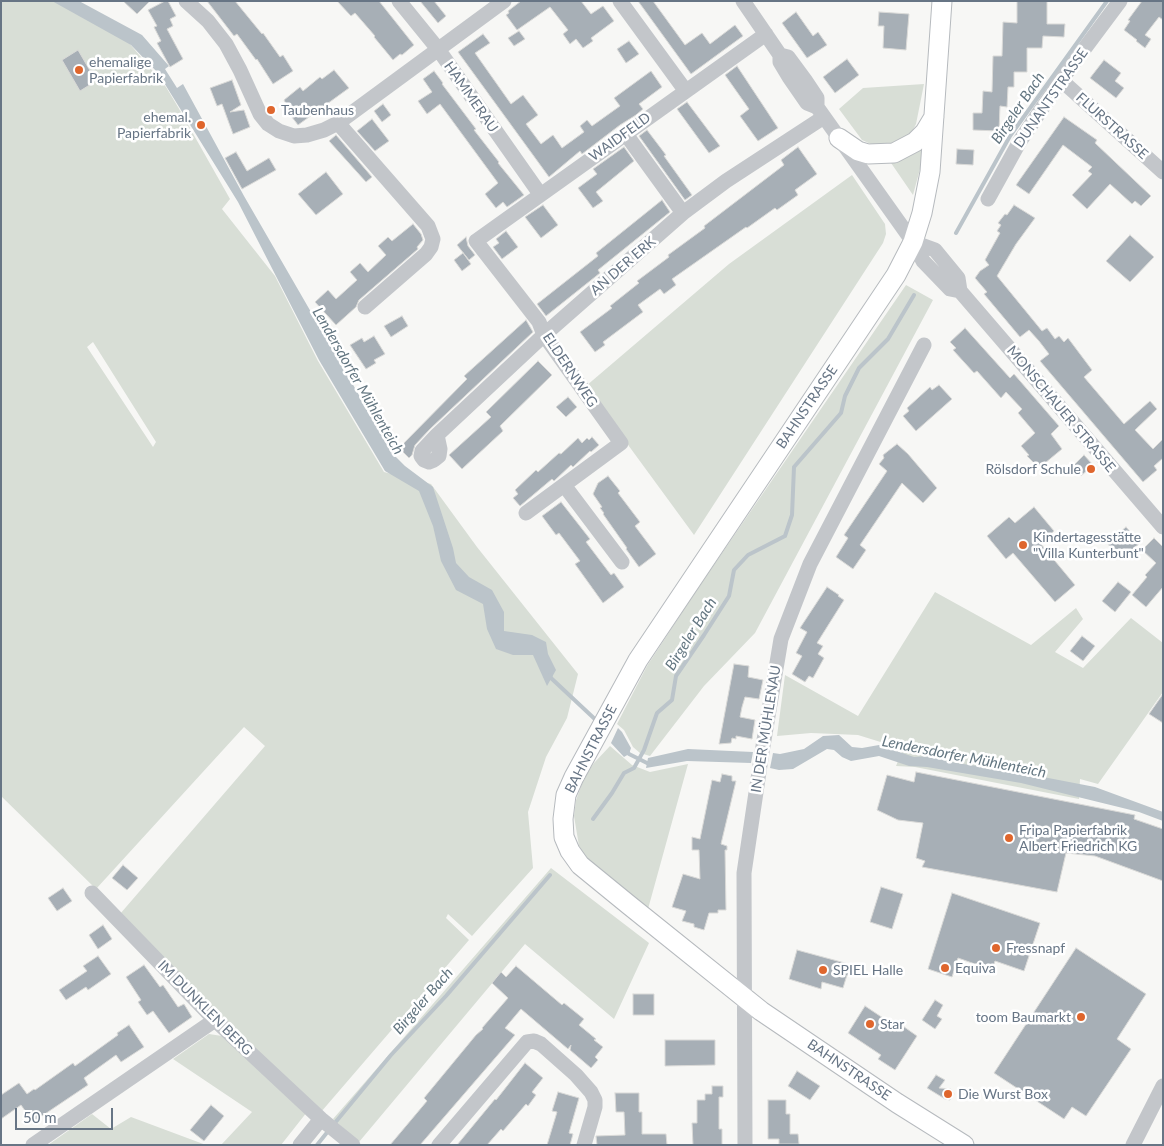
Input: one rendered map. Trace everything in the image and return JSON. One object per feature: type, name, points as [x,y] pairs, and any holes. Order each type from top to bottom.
[{"type":"main road","name":"BAHNSTRASSE","points":[[942,1],[933,151],[927,192],[913,242],[890,283],[638,660],[597,734],[566,796],[563,819],[564,837],[570,852],[580,865],[745,1000],[964,1145]]},
{"type":"main road","points":[[839,138],[868,154],[894,153],[915,142],[925,132],[934,116]]},
{"type":"street","points":[[186,1],[208,21],[226,44],[260,114],[268,124],[279,131],[294,136],[307,135],[324,130],[338,123],[504,1]]},
{"type":"street","name":"HAMMERAU","points":[[399,1],[438,49],[540,194]]},
{"type":"street","points":[[620,1],[685,90]]},
{"type":"street","points":[[743,1],[780,55],[788,57],[805,80],[817,98],[820,112],[913,242]]},
{"type":"street","name":"DUNANTSTRASSE","points":[[988,199],[1020,141],[1061,80],[1120,1]]},
{"type":"street","name":"WAIDFELD","points":[[476,241],[766,34]]},
{"type":"street","name":"FLURSTRASSE","points":[[1061,80],[1163,172]]},
{"type":"street","name":"AN DER ERK","points":[[436,435],[683,213],[820,112]]},
{"type":"street","points":[[338,123],[428,226],[432,239],[431,247],[426,254],[365,307]]},
{"type":"street","points":[[625,133],[683,213]]},
{"type":"street","name":"ELDERNWEG","points":[[476,241],[539,322],[544,336],[621,443],[526,513]]},
{"type":"street","name":"MONSCHAUER STRASSE","points":[[913,242],[935,250],[958,278],[960,291],[1163,527]]},
{"type":"street","name":"IN DER MÜHLENAU","points":[[745,1145],[744,873],[781,639],[800,587],[821,542],[924,345]]},
{"type":"street","points":[[564,485],[622,562]]},
{"type":"street","name":"IM DUNKLEN BERG","points":[[92,893],[215,1020],[328,1125],[353,1145]]},
{"type":"street","points":[[33,1145],[215,1020]]},
{"type":"street","points":[[439,1145],[527,1042],[534,1040],[569,1068],[591,1092],[595,1107],[584,1145]]},
{"type":"street","points":[[1133,1145],[1163,1086]]},
{"type":"street","points":[[300,1145],[328,1125]]},
{"type":"shaded area","points":[[1,1],[68,1],[125,38],[166,87],[230,199],[222,209],[275,276],[318,361],[384,472],[431,484],[477,547],[578,674],[567,718],[546,757],[528,812],[533,868],[472,936],[448,914],[446,918],[469,940],[321,1112],[120,914],[265,746],[244,727],[96,889],[1,796]],"holes":[[[93,342],[156,442],[153,447],[87,347]]]},
{"type":"shaded area","points":[[52,1],[79,1],[142,35],[169,66],[165,69],[177,88],[183,84],[244,196],[393,454],[405,466],[433,487],[456,563],[469,577],[492,590],[504,612],[504,631],[532,635],[546,642],[548,654],[556,670],[547,686],[533,655],[513,655],[496,649],[487,629],[483,604],[456,590],[441,561],[433,526],[419,491],[385,471],[319,360],[238,202],[158,73],[131,45]]},
{"type":"shaded area","points":[[924,84],[916,124],[911,134],[895,145],[873,145],[862,140],[839,109],[863,88]]},
{"type":"shaded area","points":[[924,140],[920,169],[913,195],[889,160]]},
{"type":"shaded area","points":[[852,175],[885,224],[886,234],[883,243],[694,535],[586,386],[729,264]]},
{"type":"shaded area","points":[[906,285],[933,300],[755,633],[704,686],[650,756],[640,753],[633,747],[624,730],[617,724],[647,666],[696,591]]},
{"type":"shaded area","points":[[935,592],[1031,645],[1076,608],[1083,619],[1055,652],[1083,668],[1131,618],[1163,643],[1163,692],[1098,784],[1080,779],[1079,799],[915,767],[896,766],[903,749],[858,735],[811,733],[777,736],[785,675],[858,716]]},
{"type":"shaded area","points":[[618,728],[631,748],[629,754],[624,757],[611,743]]},
{"type":"shaded area","points":[[839,735],[852,747],[862,748],[879,745],[914,757],[928,756],[956,763],[1012,771],[1095,787],[1163,812],[1163,821],[1139,812],[1021,783],[927,767],[909,766],[879,756],[851,761],[842,757],[834,750],[827,749],[793,769],[779,770],[770,768],[773,753],[780,754],[804,749],[823,736]]},
{"type":"shaded area","points":[[610,746],[632,765],[650,772],[688,764],[648,909],[586,859],[579,846],[574,816],[576,800],[585,776]]},
{"type":"shaded area","points":[[688,749],[753,752],[751,763],[687,761],[646,768],[648,758]]},
{"type":"shaded area","points":[[551,868],[649,943],[614,1019],[525,944],[359,1142],[333,1119]]},
{"type":"shaded area","points":[[209,1034],[222,1036],[307,1112],[281,1145],[221,1145],[252,1112],[173,1059]]},
{"type":"shaded area","points":[[92,1114],[111,1129],[131,1117],[206,1145],[48,1145]]},
{"type":"building","points":[[123,1],[150,1],[137,14]]},
{"type":"building","points":[[168,1],[176,16],[170,19],[173,26],[167,29],[183,59],[170,67],[157,43],[161,41],[154,27],[157,26],[148,10]]},
{"type":"building","points":[[207,1],[235,1],[263,33],[280,57],[283,55],[293,71],[273,84],[257,59],[237,34],[234,36]]},
{"type":"building","points":[[337,1],[379,1],[414,45],[393,60],[355,13],[351,16]]},
{"type":"building","points":[[420,1],[434,1],[446,16],[438,23]]},
{"type":"building","points":[[521,1],[581,1],[591,14],[603,6],[614,21],[591,38],[593,41],[583,48],[576,39],[570,44],[563,34],[568,30],[550,7],[517,30],[506,15],[509,13],[508,11]]},
{"type":"building","points":[[638,1],[653,1],[685,45],[702,33],[710,44],[735,25],[743,36],[691,74]]},
{"type":"building","points":[[1017,1],[1047,1],[1047,24],[1065,24],[1064,37],[1043,36],[1042,48],[1027,48],[1027,72],[1014,72],[1014,87],[1008,87],[1007,107],[1000,106],[999,131],[973,130],[973,113],[982,113],[983,91],[992,92],[993,56],[1002,56],[1003,22],[1017,23]]},
{"type":"building","points":[[1142,1],[1163,1],[1163,20],[1159,17],[1145,35],[1151,39],[1145,48],[1124,30],[1130,21],[1128,20]]},
{"type":"building","points":[[796,12],[813,36],[818,32],[827,45],[807,58],[782,23]]},
{"type":"building","points":[[879,12],[909,14],[906,50],[883,48],[884,26],[878,26]]},
{"type":"building","points":[[519,31],[525,39],[514,46],[508,38]]},
{"type":"building","points":[[483,34],[490,43],[475,53],[511,104],[523,95],[538,115],[526,124],[541,144],[553,135],[562,148],[584,132],[580,126],[587,120],[592,126],[620,106],[614,98],[651,71],[662,87],[639,104],[643,109],[636,115],[582,154],[580,151],[549,177],[458,52]]},
{"type":"building","points":[[629,41],[639,54],[626,63],[617,49]]},
{"type":"building","name":"ehemalige Papierfabrik","points":[[78,50],[96,81],[80,91],[62,60]]},
{"type":"building","points":[[847,59],[859,75],[835,93],[823,77]]},
{"type":"building","points":[[1104,60],[1121,73],[1115,81],[1124,88],[1116,98],[1090,78]]},
{"type":"building","points":[[737,66],[778,128],[758,141],[740,116],[749,109],[725,75]]},
{"type":"building","points":[[334,70],[349,88],[298,125],[282,104],[286,104],[284,100],[300,87],[303,91],[320,77],[322,79]]},
{"type":"building","points":[[434,71],[476,129],[474,130],[524,195],[507,207],[503,202],[496,208],[485,194],[498,183],[440,104],[427,114],[418,101],[432,92],[423,79]]},
{"type":"building","points":[[232,80],[241,105],[230,112],[244,110],[250,127],[233,134],[222,104],[217,106],[210,88]]},
{"type":"building","points":[[687,102],[720,146],[709,153],[677,109]]},
{"type":"building","points":[[383,104],[391,115],[382,122],[374,111]]},
{"type":"building","points":[[1064,117],[1097,140],[1095,143],[1151,196],[1141,206],[1135,201],[1132,204],[1110,184],[1087,209],[1072,195],[1092,174],[1088,171],[1092,167],[1063,145],[1029,194],[1016,185]]},
{"type":"building","points":[[372,119],[389,141],[375,151],[357,131]]},
{"type":"building","points":[[647,130],[692,195],[685,200],[639,136]]},
{"type":"building","points":[[336,135],[372,177],[366,182],[329,141]]},
{"type":"building","points":[[624,147],[634,161],[596,192],[603,201],[593,208],[578,188],[597,174],[593,169]]},
{"type":"building","points":[[798,147],[817,174],[795,190],[798,195],[777,210],[775,208],[746,227],[672,279],[676,285],[664,294],[660,289],[638,305],[643,312],[603,342],[605,345],[595,352],[580,332],[612,308],[610,306],[639,283],[637,281],[669,257],[668,255],[784,165],[781,160]]},
{"type":"building","points":[[957,149],[974,150],[973,165],[956,164]]},
{"type":"building","points":[[236,152],[247,171],[269,158],[276,170],[242,189],[225,158]]},
{"type":"building","points":[[326,172],[343,194],[316,215],[298,194]]},
{"type":"building","points":[[662,200],[670,212],[598,270],[600,273],[546,316],[537,304],[598,256],[596,253]]},
{"type":"building","points":[[543,205],[558,225],[541,238],[525,217]]},
{"type":"building","points":[[1014,205],[1035,218],[1016,244],[997,276],[1042,331],[1047,328],[1055,339],[1059,336],[1064,342],[1068,338],[1092,370],[1084,377],[1124,424],[1150,401],[1157,409],[1135,430],[1153,449],[1163,439],[1163,458],[1154,466],[1157,470],[1143,482],[1040,361],[1049,354],[1039,341],[1029,330],[1020,337],[984,294],[987,292],[975,278],[980,271],[989,265],[985,260],[1000,233],[997,231],[1001,225],[998,223]]},
{"type":"building","points":[[413,224],[423,240],[417,247],[418,249],[359,300],[356,307],[336,325],[315,302],[328,290],[336,299],[357,280],[350,272],[360,263],[368,272],[386,255],[378,246],[388,237],[392,241]]},
{"type":"building","points":[[506,231],[518,247],[502,259],[493,247],[499,243],[496,239]]},
{"type":"building","points":[[1130,235],[1154,257],[1130,282],[1106,261]]},
{"type":"building","points":[[466,237],[468,246],[475,255],[469,260],[457,245]]},
{"type":"building","points":[[463,253],[471,264],[462,271],[454,260]]},
{"type":"building","points":[[402,316],[408,326],[391,337],[384,326]]},
{"type":"building","points":[[526,320],[533,332],[430,429],[415,445],[409,458],[399,448],[467,379],[464,376]]},
{"type":"building","points":[[965,328],[1010,378],[1014,374],[1059,426],[1051,434],[1062,449],[1039,468],[1027,456],[1029,455],[1021,446],[1035,433],[1018,413],[1022,409],[1006,392],[1001,398],[977,371],[974,373],[953,350],[956,348],[950,342]]},
{"type":"building","points":[[374,336],[385,354],[374,360],[376,363],[366,369],[350,345],[362,338],[364,342]]},
{"type":"building","points":[[538,361],[552,375],[500,426],[503,431],[462,469],[449,455],[491,417],[486,412]]},
{"type":"building","points":[[939,385],[952,399],[916,431],[903,416],[909,411],[907,408],[930,387],[932,390]]},
{"type":"building","points":[[568,397],[577,407],[566,417],[556,407]]},
{"type":"building","points":[[592,437],[599,445],[573,467],[571,465],[554,481],[552,479],[520,506],[513,498],[518,494],[515,490],[536,470],[538,472],[578,438],[582,443],[587,438],[589,440]]},
{"type":"building","points":[[897,444],[937,488],[923,503],[902,483],[860,545],[866,550],[853,569],[836,557],[848,538],[844,535],[887,471],[879,464],[884,458],[883,455]]},
{"type":"building","points":[[1084,455],[1093,465],[1081,476],[1072,467]]},
{"type":"building","points":[[608,476],[640,522],[635,526],[656,554],[639,567],[603,514],[600,508],[602,507],[593,494],[598,483]]},
{"type":"building","points":[[561,502],[590,539],[586,542],[611,575],[614,573],[624,587],[603,603],[575,564],[580,561],[559,533],[556,535],[542,516]]},
{"type":"building","points":[[1034,507],[1054,531],[1040,543],[1075,585],[1055,602],[1013,553],[1006,559],[987,536],[1009,517],[1015,523]]},
{"type":"building","points":[[1126,527],[1140,543],[1121,559],[1107,543],[1110,540],[1108,538]]},
{"type":"building","points":[[1154,538],[1163,547],[1163,587],[1146,607],[1132,595],[1147,577],[1145,575],[1156,563],[1142,550]]},
{"type":"building","points":[[1118,582],[1131,592],[1115,612],[1102,601]]},
{"type":"building","points":[[827,587],[844,600],[817,643],[823,646],[818,654],[824,658],[813,678],[809,676],[805,682],[792,674],[802,656],[796,653],[807,632],[800,628]]},
{"type":"building","points":[[1082,636],[1095,646],[1083,661],[1070,651]]},
{"type":"building","points":[[734,664],[749,666],[748,677],[763,680],[759,699],[745,697],[740,717],[755,720],[752,739],[736,736],[736,739],[732,738],[731,743],[719,744]]},
{"type":"building","points":[[1163,694],[1163,723],[1149,714]]},
{"type":"building","name":"Fripa Papierfabrik Albert Friedrich KG","points":[[916,772],[1135,815],[1134,819],[1163,829],[1163,881],[1095,856],[1066,853],[1057,892],[922,867],[925,861],[916,858],[923,823],[898,820],[877,810],[887,775],[914,782]]},
{"type":"building","points":[[722,774],[732,776],[732,781],[736,781],[721,844],[727,846],[727,850],[725,850],[726,910],[718,910],[718,913],[709,913],[704,930],[694,927],[694,924],[682,921],[686,911],[672,907],[683,874],[700,879],[699,850],[692,850],[692,837],[700,839],[712,780],[720,782]]},
{"type":"building","points":[[123,865],[138,878],[127,890],[112,878]]},
{"type":"building","points":[[881,887],[903,894],[892,929],[870,922]]},
{"type":"building","points":[[63,888],[72,901],[57,911],[48,898]]},
{"type":"building","points":[[952,893],[1040,923],[1024,971],[995,961],[992,970],[958,958],[952,977],[928,969]]},
{"type":"building","points":[[103,925],[112,939],[98,949],[89,935]]},
{"type":"building","name":"toom Baumarkt","points":[[1076,948],[1146,994],[1117,1039],[1131,1049],[1086,1116],[1072,1107],[1064,1119],[994,1073]]},
{"type":"building","name":"SPIEL Halle","points":[[797,950],[856,966],[853,976],[847,975],[843,988],[822,982],[821,989],[789,979]]},
{"type":"building","points":[[98,956],[111,974],[88,990],[86,987],[66,1000],[59,990],[87,971],[83,966]]},
{"type":"building","points":[[144,965],[160,987],[163,985],[178,1007],[184,1004],[192,1017],[169,1033],[153,1011],[147,1015],[138,1002],[141,1000],[126,977]]},
{"type":"building","points":[[516,966],[562,1005],[564,1003],[584,1019],[579,1025],[603,1047],[595,1057],[598,1060],[591,1068],[570,1050],[571,1045],[568,1049],[521,1009],[505,1028],[515,1035],[420,1145],[390,1145],[427,1101],[424,1098],[508,998],[492,983],[501,972],[506,977]]},
{"type":"building","points":[[633,994],[654,994],[654,1015],[633,1015]]},
{"type":"building","points":[[935,1000],[943,1005],[937,1016],[942,1019],[935,1029],[922,1020]]},
{"type":"building","points":[[865,1006],[898,1028],[900,1024],[917,1036],[895,1070],[878,1059],[881,1055],[848,1033]]},
{"type":"building","points":[[129,1025],[144,1047],[121,1062],[116,1055],[84,1078],[88,1085],[33,1122],[21,1105],[1,1119],[1,1095],[19,1083],[27,1094],[35,1090],[73,1063],[75,1066]]},
{"type":"building","points":[[665,1040],[715,1040],[715,1065],[665,1066]]},
{"type":"building","points":[[525,1063],[543,1078],[532,1092],[536,1095],[528,1106],[526,1104],[503,1131],[501,1129],[487,1145],[457,1145],[496,1100]]},
{"type":"building","points":[[797,1071],[820,1086],[810,1100],[788,1086]]},
{"type":"building","points":[[936,1075],[945,1080],[939,1088],[951,1089],[954,1094],[950,1100],[927,1088]]},
{"type":"building","points":[[712,1086],[723,1086],[723,1097],[719,1097],[719,1129],[722,1129],[722,1145],[693,1145],[692,1123],[697,1123],[697,1100],[705,1100],[705,1094],[712,1094]]},
{"type":"building","points":[[558,1092],[579,1098],[569,1133],[573,1134],[570,1145],[547,1145],[557,1112],[552,1111]]},
{"type":"building","points":[[615,1093],[639,1093],[639,1112],[642,1112],[642,1134],[666,1134],[667,1145],[597,1145],[596,1136],[625,1135],[624,1112],[616,1112]]},
{"type":"building","points":[[768,1100],[786,1100],[786,1114],[790,1114],[790,1134],[798,1134],[799,1144],[779,1144],[779,1139],[768,1139]]},
{"type":"building","points":[[211,1105],[224,1116],[204,1141],[190,1130]]},
{"type":"waterway","name":"Birgeler Bach","points":[[956,233],[1010,136],[1107,1]]},
{"type":"waterway","name":"Birgeler Bach","points":[[593,819],[624,773],[634,768],[644,750],[657,713],[672,700],[676,676],[729,596],[734,570],[748,555],[785,536],[792,515],[794,467],[841,413],[845,396],[859,368],[888,339],[914,295]]},
{"type":"waterway","name":"Lendersdorfer Mühlenteich","points":[[550,675],[598,722]]},
{"type":"waterway","name":"Birgeler Bach","points":[[626,750],[629,754],[650,763]]},
{"type":"waterway","name":"Birgeler Bach","points":[[334,1124],[391,1055],[446,996],[550,875]]},
{"type":"waterway","name":"Birgeler Bach","points":[[317,1145],[329,1130]]},
{"type":"place","name":"ehemalige Papierfabrik","points":[[79,70]]},
{"type":"place","name":"Taubenhaus","points":[[271,110]]},
{"type":"place","name":"ehemal. Papierfabrik","points":[[201,125]]},
{"type":"place","name":"Rölsdorf Schule","points":[[1091,469]]},
{"type":"place","name":"Kindertagesstätte \"Villa Kunterbunt\"","points":[[1023,545]]},
{"type":"place","name":"Fripa Papierfabrik Albert Friedrich KG","points":[[1009,838]]},
{"type":"place","name":"Fressnapf","points":[[996,948]]},
{"type":"place","name":"Equiva","points":[[945,968]]},
{"type":"place","name":"SPIEL Halle","points":[[823,970]]},
{"type":"place","name":"toom Baumarkt","points":[[1081,1017]]},
{"type":"place","name":"Star","points":[[870,1024]]},
{"type":"place","name":"Die Wurst Box","points":[[948,1094]]}]
